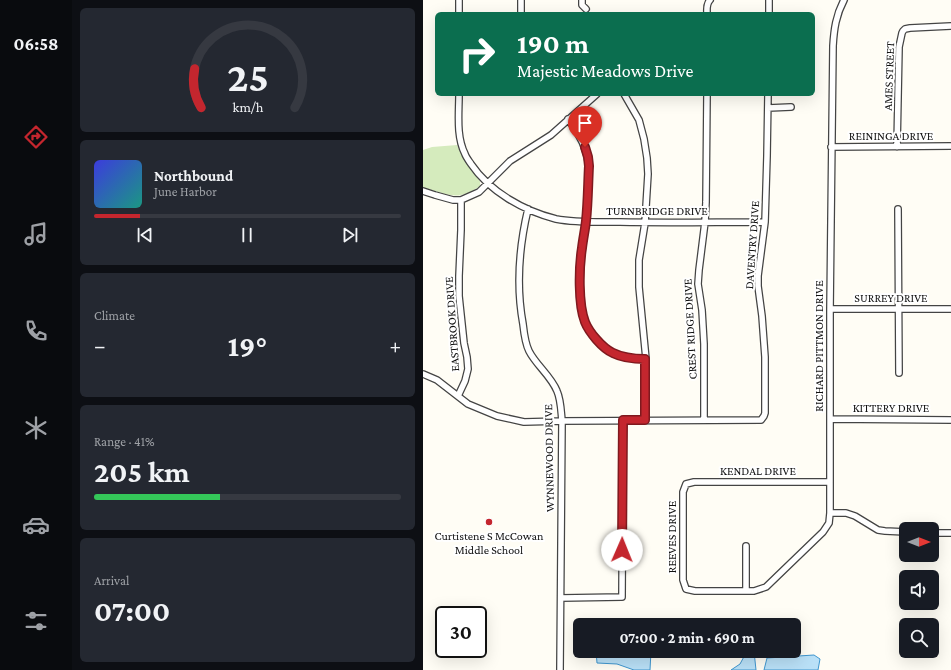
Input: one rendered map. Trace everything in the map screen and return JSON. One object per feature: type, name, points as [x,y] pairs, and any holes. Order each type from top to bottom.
[{"type":"street","points":[[459,0],[459,12]]},
{"type":"street","points":[[521,0],[521,12]]},
{"type":"street","points":[[582,0],[585,9]]},
{"type":"street","points":[[769,0],[769,12]]},
{"type":"street","name":"RICHARD PITTMON DRIVE","points":[[686,589],[695,591],[754,591],[766,587],[823,532],[829,523],[833,30],[837,15],[844,0]]},
{"type":"street","points":[[707,12],[709,1]]},
{"type":"street","name":"AMES STREET","points":[[897,147],[899,57],[903,31],[905,29],[919,26],[951,26]]},
{"type":"street","name":"TURNBRIDGE DRIVE","points":[[459,96],[459,126],[461,142],[465,155],[488,184],[509,199],[528,209],[556,219],[575,222],[765,222]]},
{"type":"street","points":[[423,191],[453,200],[461,200],[479,192],[509,161],[551,135],[595,96]]},
{"type":"street","points":[[625,96],[639,120],[647,158],[645,223],[639,260],[639,287],[645,359],[645,420]]},
{"type":"street","name":"CREST RIDGE DRIVE","points":[[704,420],[704,344],[702,310],[698,284],[705,222],[707,173],[707,96]]},
{"type":"street","name":"DAVENTRY DRIVE","points":[[704,420],[761,420],[765,413],[765,357],[758,276],[765,222],[768,96]]},
{"type":"street","points":[[768,108],[791,107]]},
{"type":"street","points":[[568,119],[581,138],[588,157],[589,166],[586,222],[581,250],[580,277],[581,302],[585,322],[591,334],[612,353],[625,358],[645,359]]},
{"type":"street","name":"REININGA DRIVE","points":[[831,147],[951,146]]},
{"type":"street","name":"EASTBROOK DRIVE","points":[[458,396],[465,381],[468,369],[459,296],[461,200]]},
{"type":"street","name":"WYNNEWOOD DRIVE","points":[[528,209],[520,256],[520,310],[529,350],[557,390],[561,404],[560,670]]},
{"type":"street","points":[[898,209],[899,373]]},
{"type":"street","name":"SURREY DRIVE","points":[[831,309],[951,309]]},
{"type":"street","points":[[423,374],[437,380],[468,404],[497,416],[524,422],[704,420]]},
{"type":"street","name":"KITTERY DRIVE","points":[[830,419],[951,420]]},
{"type":"street","points":[[561,598],[622,597],[623,420]]},
{"type":"street","name":"KENDAL DRIVE","points":[[686,484],[694,482],[830,482]]},
{"type":"street","name":"REEVES DRIVE","points":[[686,484],[683,492],[683,580],[686,589]]},
{"type":"street","points":[[830,513],[847,513],[855,516],[878,530],[899,532]]},
{"type":"street","points":[[939,533],[951,533]]},
{"type":"street","points":[[745,591],[746,546]]},
{"type":"green space","points":[[457,145],[467,164],[480,181],[480,186],[472,191],[458,195],[446,194],[423,188],[423,150],[432,147]]},
{"type":"water","points":[[814,655],[820,659],[818,670],[764,670],[767,658],[801,658],[801,656]]},
{"type":"water","points":[[597,658],[651,658],[650,670],[634,670],[617,664],[597,663]]},
{"type":"water","points":[[743,658],[755,658],[756,670],[731,670],[740,664]]},
{"type":"place","name":"Curtistene S McCowan Middle School","points":[[489,522]]},
{"type":"route","points":[[585,147],[589,166],[586,222],[581,250],[580,277],[581,302],[585,322],[591,334],[612,353],[625,358],[645,359],[645,420],[623,420],[622,550]]}]
